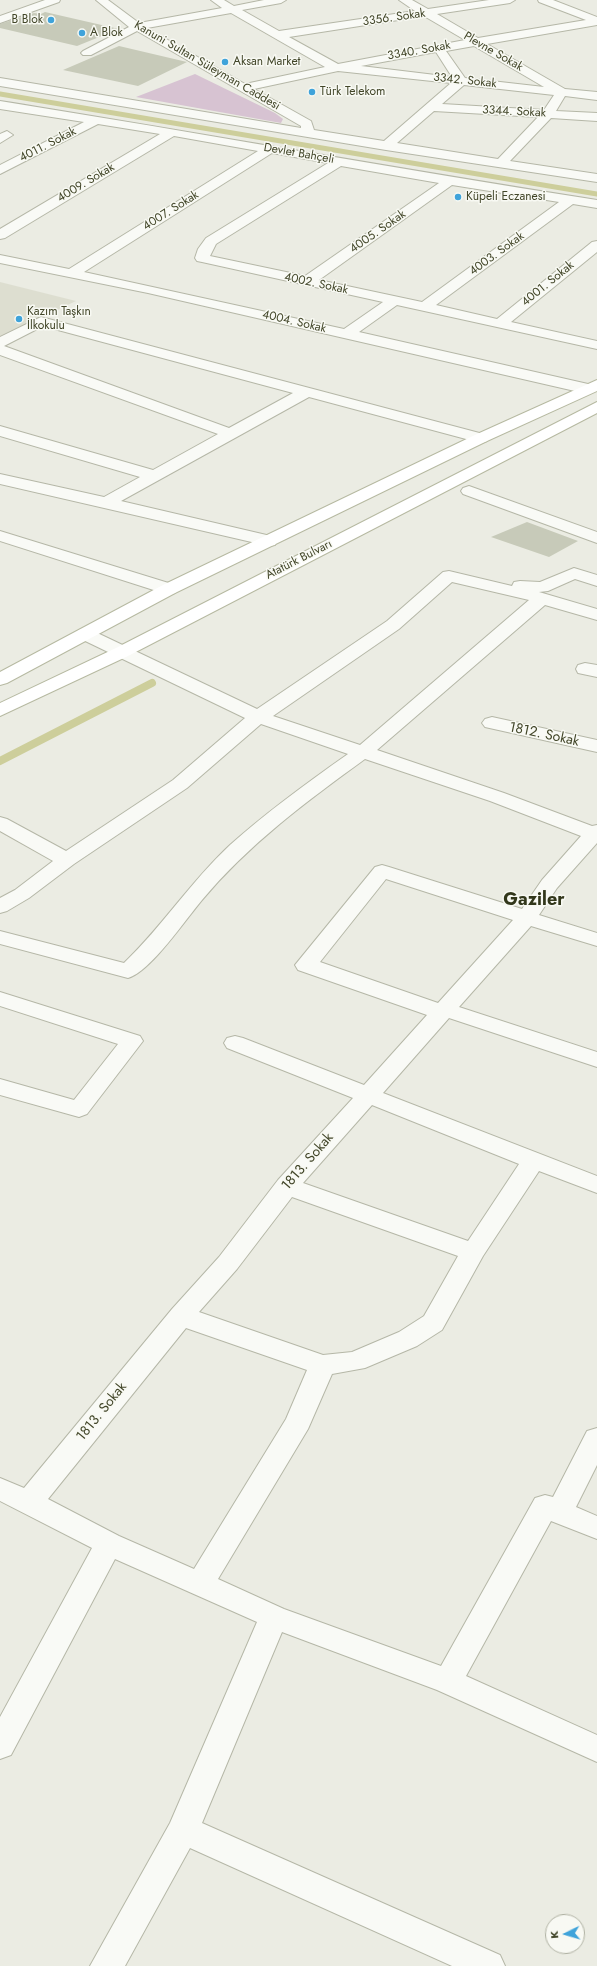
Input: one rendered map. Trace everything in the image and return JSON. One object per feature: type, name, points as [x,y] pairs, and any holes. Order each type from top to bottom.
[{"type":"main road","points":[[0,679],[168,589],[482,438],[592,387]]},
{"type":"main road","name":"Atatürk Bulvarı","points":[[0,710],[122,652],[597,407]]},
{"type":"street","points":[[0,20],[55,0]]},
{"type":"street","name":"Kanuni Sultan Süleyman Caddesi","points":[[100,0],[137,27],[307,124],[308,133]]},
{"type":"street","points":[[216,0],[334,67]]},
{"type":"street","points":[[86,53],[137,27],[281,0]]},
{"type":"street","name":"Plevne Sokak","points":[[404,0],[562,92]]},
{"type":"street","name":"3356. Sokak","points":[[278,35],[510,0]]},
{"type":"street","points":[[543,0],[597,22]]},
{"type":"street","name":"3340. Sokak","points":[[242,88],[334,67],[474,41],[597,22]]},
{"type":"street","points":[[386,146],[461,80],[439,48]]},
{"type":"street","name":"3342. Sokak","points":[[334,67],[597,96]]},
{"type":"street","name":"Devlet Bahçeli","points":[[0,82],[386,146],[597,178]]},
{"type":"street","points":[[501,163],[548,114],[562,92]]},
{"type":"street","name":"Devlet Bahçeli","points":[[0,105],[172,132],[450,181],[597,204]]},
{"type":"street","name":"3344. Sokak","points":[[430,107],[597,117]]},
{"type":"street","name":"4011. Sokak","points":[[0,170],[95,121]]},
{"type":"street","name":"4009. Sokak","points":[[0,235],[172,132]]},
{"type":"street","name":"4007. Sokak","points":[[72,273],[270,149]]},
{"type":"street","name":"4002. Sokak","points":[[340,161],[211,241],[205,249],[202,258],[597,345]]},
{"type":"street","name":"4005. Sokak","points":[[306,282],[450,181]]},
{"type":"street","name":"4003. Sokak","points":[[424,307],[570,200]]},
{"type":"street","name":"4001. Sokak","points":[[499,324],[597,245]]},
{"type":"street","name":"4004. Sokak","points":[[0,259],[72,273],[592,387]]},
{"type":"street","points":[[347,334],[394,301]]},
{"type":"street","points":[[0,343],[41,321],[482,438]]},
{"type":"street","points":[[0,350],[231,434]]},
{"type":"street","points":[[107,502],[308,391]]},
{"type":"street","points":[[0,431],[155,476]]},
{"type":"street","points":[[0,479],[107,502],[269,541]]},
{"type":"street","points":[[469,492],[597,538]]},
{"type":"street","points":[[0,536],[168,589]]},
{"type":"street","points":[[485,585],[542,587],[574,573],[597,581]]},
{"type":"street","points":[[0,907],[22,894],[67,860],[180,784],[258,717],[287,699],[393,625],[449,576],[542,598],[597,615]]},
{"type":"street","points":[[0,938],[128,971],[149,951],[196,894],[237,850],[303,795],[363,752],[542,598]]},
{"type":"street","points":[[85,634],[258,717],[498,797],[596,834]]},
{"type":"street","name":"1812. Sokak","points":[[492,723],[597,746]]},
{"type":"street","points":[[0,823],[67,860]]},
{"type":"street","name":"1813. Sokak","points":[[29,1502],[182,1316],[228,1263],[287,1186],[526,917],[549,884],[596,834]]},
{"type":"street","points":[[597,940],[382,871],[306,965],[597,1060]]},
{"type":"street","points":[[0,999],[132,1041],[80,1109],[0,1087]]},
{"type":"street","points":[[235,1043],[597,1185]]},
{"type":"street","points":[[182,1316],[322,1365],[356,1361],[408,1339],[433,1323],[473,1252],[534,1160]]},
{"type":"street","points":[[287,1186],[473,1252]]},
{"type":"street","points":[[200,1584],[298,1422],[322,1365]]},
{"type":"street","points":[[559,1512],[597,1438]]},
{"type":"street","points":[[0,1489],[29,1502],[109,1544],[274,1617],[448,1680],[597,1750]]},
{"type":"street","points":[[448,1680],[545,1506],[597,1528]]},
{"type":"street","points":[[0,1746],[109,1544]]},
{"type":"street","points":[[107,1966],[183,1830],[274,1617]]},
{"type":"street","points":[[183,1830],[488,1966]]},
{"type":"shaded area","points":[[195,74],[275,113],[283,119],[281,123],[136,97]]},
{"type":"shaded area","name":"Kazım Taşkın İlkokulu","points":[[0,282],[76,301],[0,337]]},
{"type":"building","points":[[45,12],[119,29],[77,46],[0,28],[0,24],[34,13],[41,14]]},
{"type":"building","points":[[119,46],[187,62],[138,86],[63,70]]},
{"type":"building","points":[[527,522],[578,541],[549,557],[491,537]]},
{"type":"waterway","points":[[0,94],[597,194]]},
{"type":"waterway","points":[[0,761],[152,683]]},
{"type":"place","name":"B Blok","points":[[51,20]]},
{"type":"place","name":"A Blok","points":[[82,33]]},
{"type":"place","name":"Aksan Market","points":[[225,62]]},
{"type":"place","name":"Türk Telekom","points":[[312,92]]},
{"type":"place","name":"Küpeli Eczanesi","points":[[458,197]]},
{"type":"place","name":"Kazım Taşkın İlkokulu","points":[[19,319]]},
{"type":"district","name":"Gaziler","points":[[534,901]]}]
